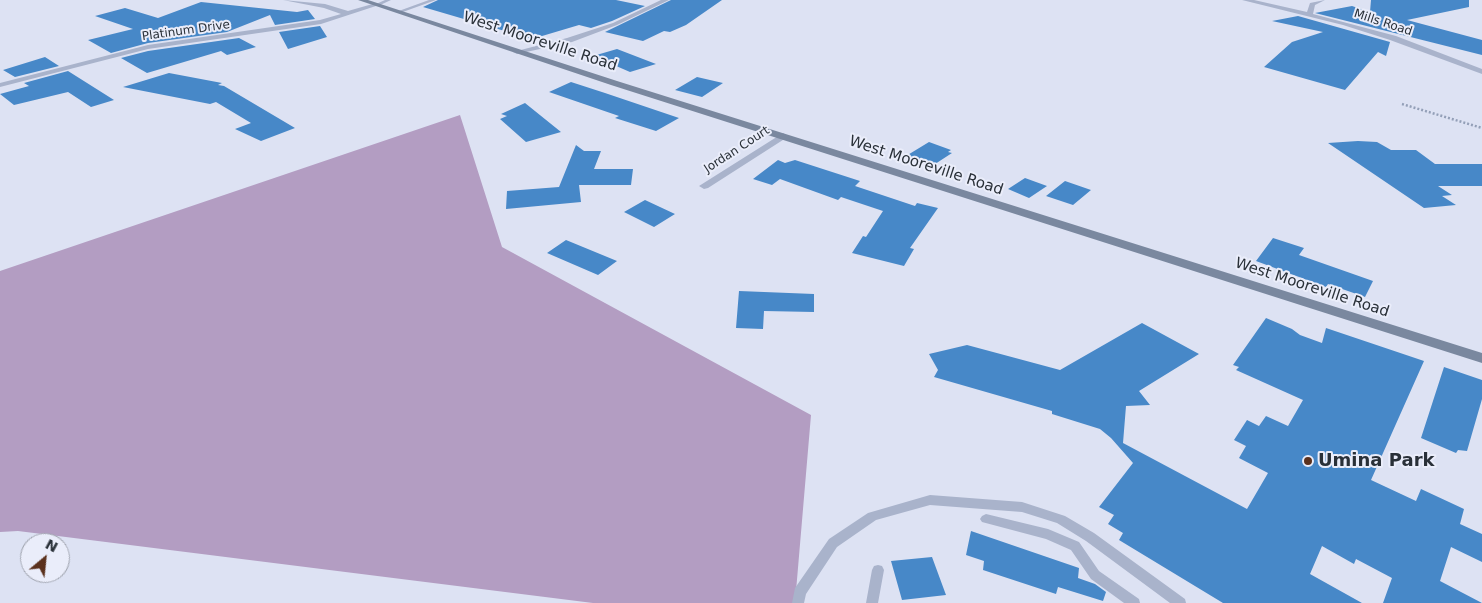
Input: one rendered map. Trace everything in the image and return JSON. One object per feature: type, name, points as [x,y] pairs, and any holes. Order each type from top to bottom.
[{"type":"main road","name":"West Mooreville Road","points":[[361,0],[517,52],[1482,358]]},
{"type":"street","points":[[286,0],[325,6],[348,14]]},
{"type":"street","points":[[517,52],[569,40],[615,24],[666,0]]},
{"type":"street","name":"Mills Road","points":[[1245,0],[1310,13],[1393,38],[1482,72]]},
{"type":"street","points":[[1265,3],[1279,0]]},
{"type":"street","points":[[1310,13],[1312,4],[1322,0]]},
{"type":"street","name":"Platinum Drive","points":[[0,84],[148,46],[302,25],[376,5]]},
{"type":"street","name":"Jordan Court","points":[[704,186],[783,136]]},
{"type":"lane","points":[[376,5],[389,0]]},
{"type":"lane","points":[[398,12],[434,0]]},
{"type":"lane","points":[[798,603],[800,592],[833,543],[872,516],[930,500],[1022,507],[1061,519],[1090,537],[1180,603]]},
{"type":"lane","points":[[986,519],[1048,534],[1075,546],[1095,576],[1134,603]]},
{"type":"lane","points":[[872,603],[878,570]]},
{"type":"path","points":[[1402,104],[1482,128]]},
{"type":"shaded area","points":[[460,115],[502,247],[811,415],[795,603],[593,603],[70,538],[70,533],[0,532],[0,271]]},
{"type":"building","points":[[438,0],[616,0],[645,6],[591,28],[579,25],[532,39],[423,7]]},
{"type":"building","points":[[671,0],[722,0],[686,25],[670,32],[664,31],[643,41],[605,32]]},
{"type":"building","points":[[1371,0],[1469,0],[1469,7],[1407,20],[1482,40],[1482,55],[1315,13],[1352,6],[1370,12]]},
{"type":"building","points":[[201,2],[297,12],[308,10],[315,19],[275,25],[270,15],[227,32],[148,43],[111,53],[88,40],[133,29],[95,16],[125,8],[158,18]]},
{"type":"building","points":[[1298,16],[1390,42],[1386,56],[1378,52],[1345,90],[1264,67],[1292,42],[1323,32],[1272,21]]},
{"type":"building","points":[[320,26],[327,37],[288,49],[279,32]]},
{"type":"building","points":[[239,38],[256,47],[227,55],[221,51],[147,73],[121,58],[148,51]]},
{"type":"building","points":[[617,49],[656,64],[630,72],[593,56]]},
{"type":"building","points":[[45,57],[59,66],[15,77],[3,70]]},
{"type":"building","points":[[68,71],[114,100],[91,107],[68,92],[14,105],[0,94],[29,86],[24,83]]},
{"type":"building","points":[[169,73],[222,83],[218,85],[224,86],[295,128],[261,141],[235,129],[251,123],[216,102],[210,104],[123,87]]},
{"type":"building","points":[[697,77],[723,83],[702,97],[675,90]]},
{"type":"building","points":[[571,82],[679,118],[656,131],[615,118],[619,116],[549,92]]},
{"type":"building","points":[[525,103],[561,132],[526,142],[500,119],[507,116],[501,114]]},
{"type":"building","points":[[929,142],[951,150],[948,152],[952,153],[932,166],[906,156]]},
{"type":"building","points":[[1377,142],[1391,150],[1416,150],[1435,164],[1482,164],[1482,186],[1438,186],[1452,195],[1442,196],[1456,205],[1424,208],[1328,143]]},
{"type":"building","points":[[576,145],[584,151],[601,151],[594,169],[633,169],[631,185],[579,185],[581,202],[506,209],[507,191],[559,187]]},
{"type":"building","points":[[778,160],[785,163],[795,160],[860,181],[855,186],[915,206],[917,203],[938,208],[910,248],[914,249],[904,266],[852,253],[863,236],[866,237],[883,211],[841,197],[838,200],[780,179],[772,185],[753,179]]},
{"type":"building","points":[[1025,178],[1047,186],[1029,198],[1008,189]]},
{"type":"building","points":[[1065,181],[1091,190],[1073,205],[1046,196]]},
{"type":"building","points":[[645,200],[675,214],[654,227],[624,212]]},
{"type":"building","points":[[1273,238],[1304,248],[1299,255],[1373,281],[1365,297],[1328,284],[1326,287],[1256,261]]},
{"type":"building","points":[[566,240],[617,261],[598,275],[547,253]]},
{"type":"building","points":[[739,291],[814,294],[814,312],[764,311],[763,329],[736,328]]},
{"type":"building","points":[[1266,318],[1292,329],[1300,335],[1322,343],[1326,328],[1424,361],[1371,480],[1416,501],[1421,489],[1464,509],[1460,524],[1482,534],[1482,562],[1451,547],[1440,581],[1482,603],[1383,603],[1392,578],[1356,559],[1354,564],[1322,546],[1310,574],[1362,603],[1223,603],[1119,540],[1123,533],[1108,524],[1114,515],[1099,507],[1133,463],[1111,438],[1100,429],[1052,414],[1052,411],[934,377],[938,370],[929,354],[967,345],[1060,370],[1142,323],[1199,354],[1139,391],[1150,405],[1126,406],[1123,443],[1247,509],[1268,473],[1239,458],[1246,446],[1234,440],[1247,420],[1259,426],[1266,416],[1288,426],[1303,400],[1236,370],[1239,367],[1233,365]]},
{"type":"building","points":[[1444,367],[1482,380],[1482,399],[1467,451],[1458,450],[1456,453],[1421,438]]},
{"type":"building","points":[[971,531],[1079,568],[1078,578],[1095,584],[1106,592],[1103,601],[1058,587],[1056,594],[983,570],[984,561],[966,555]]},
{"type":"building","points":[[932,557],[946,595],[902,600],[891,561]]},
{"type":"place","name":"Umina Park","points":[[1308,461]]}]
